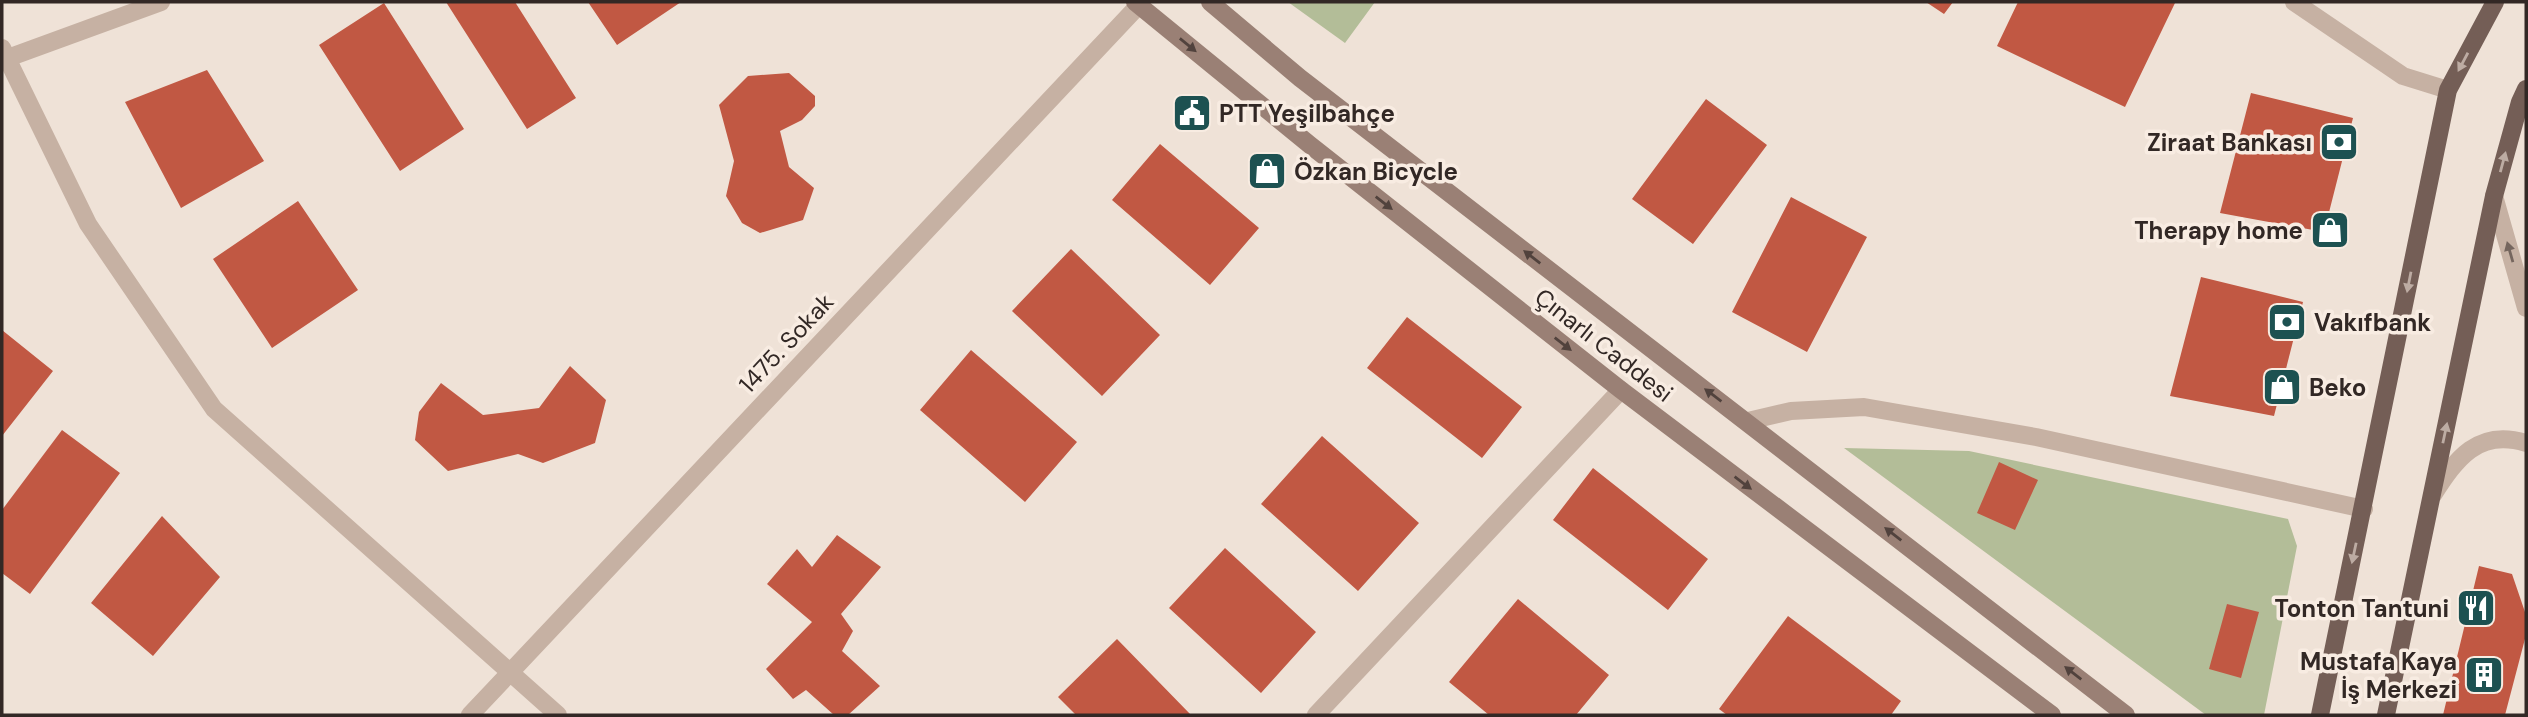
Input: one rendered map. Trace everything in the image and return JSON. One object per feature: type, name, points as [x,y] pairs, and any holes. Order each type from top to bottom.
[{"type":"main road","name":"Çınarlı Caddesi","points":[[1210,2],[1311,86],[2126,715]]},
{"type":"main road","points":[[2320,715],[2448,90],[2494,2]]},
{"type":"main road","name":"Çınarlı Caddesi","points":[[1137,4],[1310,145],[1621,390],[2052,715]]},
{"type":"main road","points":[[2386,715],[2494,196],[2526,89]]},
{"type":"street","points":[[161,2],[3,56],[88,224],[214,410],[558,715]]},
{"type":"street","points":[[2294,2],[2403,76],[2448,90]]},
{"type":"street","name":"1475. Sokak","points":[[470,715],[1137,4]]},
{"type":"street","points":[[2494,196],[2526,308]]},
{"type":"street","points":[[1316,715],[1621,390]]},
{"type":"street","points":[[1748,421],[1791,411],[1864,407],[2036,437],[2364,509]]},
{"type":"street","points":[[2431,498],[2456,459],[2480,444],[2508,438],[2526,443]]},
{"type":"green space","points":[[1288,2],[1375,2],[1345,43]]},
{"type":"green space","points":[[1844,448],[1969,451],[2288,519],[2297,546],[2264,715],[2206,715]]},
{"type":"building","points":[[446,2],[515,2],[576,98],[527,129]]},
{"type":"building","points":[[588,2],[681,2],[617,45]]},
{"type":"building","points":[[1926,2],[1953,2],[1944,14]]},
{"type":"building","points":[[2018,2],[2175,3],[2125,107],[1997,46]]},
{"type":"building","points":[[384,3],[464,129],[400,171],[319,45]]},
{"type":"building","points":[[207,70],[264,161],[181,208],[125,102]]},
{"type":"building","points":[[789,73],[815,96],[815,106],[802,120],[780,131],[789,167],[814,188],[803,220],[760,233],[742,223],[726,196],[734,161],[719,105],[748,76]]},
{"type":"building","points":[[2251,93],[2353,118],[2324,232],[2220,213]]},
{"type":"building","points":[[1706,99],[1767,145],[1693,244],[1632,199]]},
{"type":"building","points":[[1160,144],[1259,228],[1210,285],[1112,200]]},
{"type":"building","points":[[1791,197],[1867,237],[1807,352],[1732,312]]},
{"type":"building","points":[[298,201],[358,290],[272,348],[213,259]]},
{"type":"building","points":[[1071,249],[1160,335],[1102,396],[1012,311]]},
{"type":"building","points":[[2201,277],[2303,302],[2274,416],[2170,396]]},
{"type":"building","points":[[1407,317],[1522,407],[1482,458],[1367,368]]},
{"type":"building","points":[[2,330],[53,371],[2,436]]},
{"type":"building","points":[[971,350],[1077,442],[1025,502],[920,410]]},
{"type":"building","points":[[570,366],[606,400],[595,443],[543,463],[518,454],[448,471],[415,440],[419,412],[441,383],[483,415],[539,408]]},
{"type":"building","points":[[62,430],[120,473],[30,594],[2,573],[2,510]]},
{"type":"building","points":[[1322,436],[1419,523],[1358,591],[1261,504]]},
{"type":"building","points":[[1999,462],[2038,480],[2015,530],[1977,513]]},
{"type":"building","points":[[1593,468],[1708,559],[1668,610],[1553,520]]},
{"type":"building","points":[[162,516],[220,577],[153,656],[91,603]]},
{"type":"building","points":[[837,535],[881,567],[841,614],[853,631],[842,651],[880,686],[848,715],[834,715],[806,690],[793,699],[766,669],[812,622],[767,584],[797,549],[812,567]]},
{"type":"building","points":[[1225,548],[1316,632],[1261,693],[1169,608]]},
{"type":"building","name":"Mustafa Kaya İş Merkezi","points":[[2479,566],[2512,574],[2526,615],[2526,635],[2505,715],[2443,715]]},
{"type":"building","points":[[1518,599],[1609,675],[1576,715],[1489,715],[1449,682]]},
{"type":"building","points":[[2227,604],[2259,612],[2241,678],[2209,669]]},
{"type":"building","points":[[1788,616],[1901,701],[1891,715],[1727,715],[1719,709]]},
{"type":"building","points":[[1117,639],[1191,715],[1076,715],[1058,697]]},
{"type":"place","name":"PTT Yeşilbahçe","points":[[1192,113]]},
{"type":"place","name":"Ziraat Bankası","points":[[2339,142]]},
{"type":"place","name":"Özkan Bicycle","points":[[1267,171]]},
{"type":"place","name":"Therapy home","points":[[2330,230]]},
{"type":"place","name":"Vakıfbank","points":[[2287,322]]},
{"type":"place","name":"Beko","points":[[2282,387]]},
{"type":"place","name":"Tonton Tantuni","points":[[2476,608]]},
{"type":"place","name":"Mustafa Kaya İş Merkezi","points":[[2484,675]]}]
